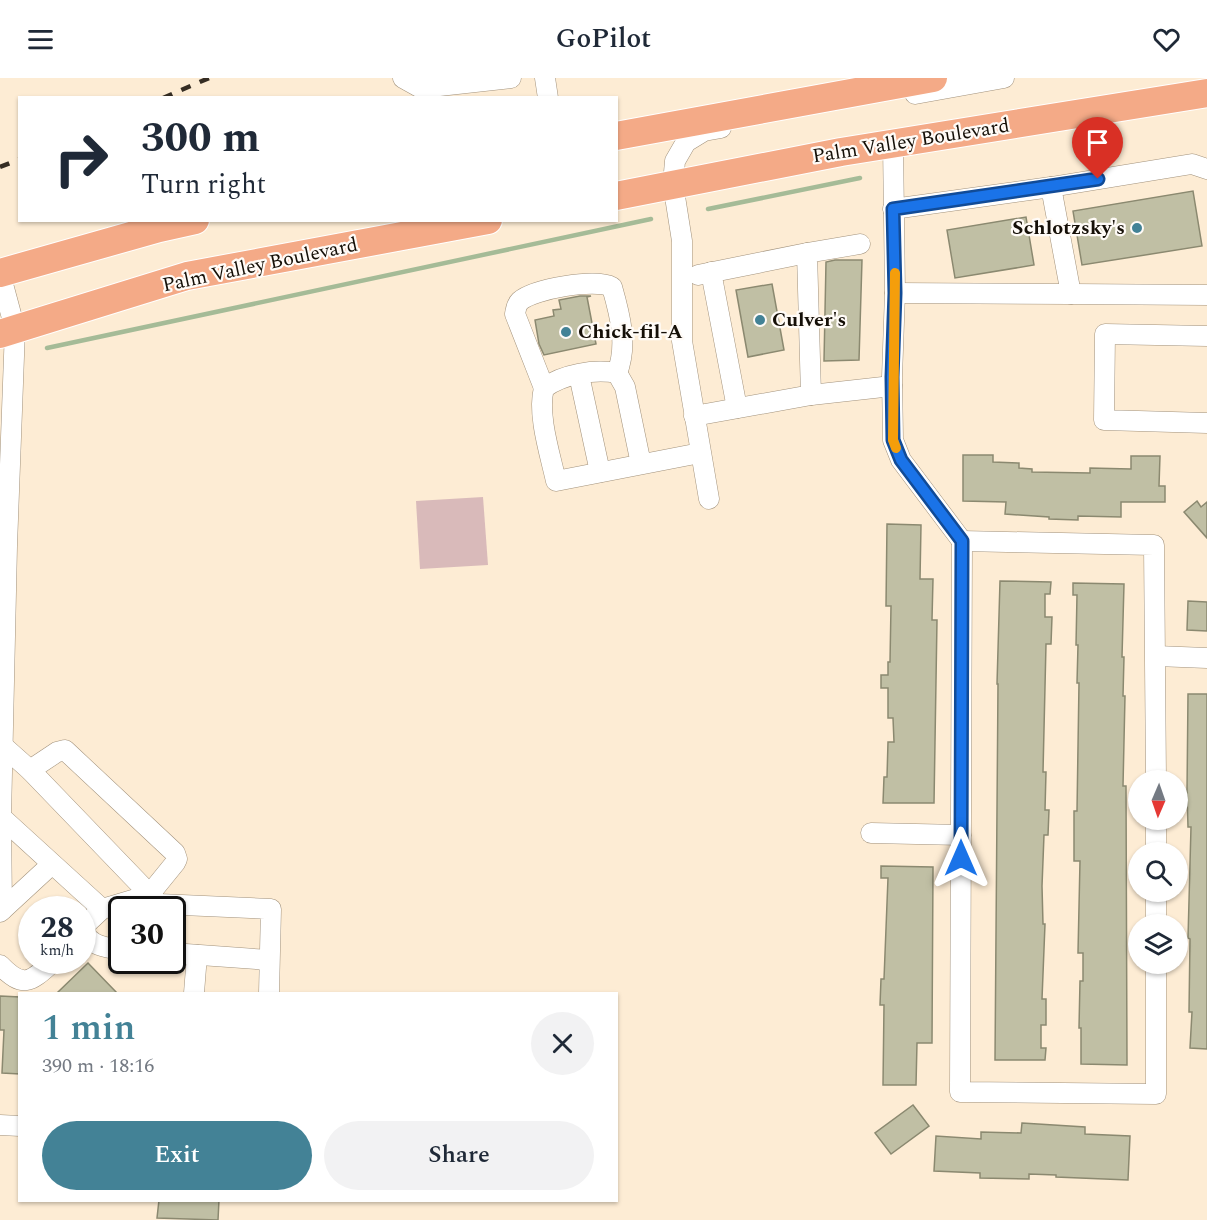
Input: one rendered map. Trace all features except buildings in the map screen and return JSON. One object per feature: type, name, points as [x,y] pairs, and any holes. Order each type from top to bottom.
[{"type":"highway","points":[[618,136],[873,83],[933,78]]},
{"type":"highway","name":"Palm Valley Boulevard","points":[[618,195],[841,152],[1202,91]]},
{"type":"highway","points":[[0,273],[186,222]]},
{"type":"highway","name":"Palm Valley Boulevard","points":[[8,332],[187,276],[477,222]]},
{"type":"street","points":[[403,78],[421,88],[511,78]]},
{"type":"street","points":[[545,78],[548,96]]},
{"type":"street","points":[[709,499],[682,340],[682,241],[673,184],[678,153],[686,142],[704,131],[1004,78]]},
{"type":"street","points":[[894,143],[893,440],[901,460],[962,541],[960,1092],[1156,1094],[1156,974]]},
{"type":"street","points":[[893,209],[1192,164],[1207,169]]},
{"type":"street","points":[[1050,187],[1071,294]]},
{"type":"street","points":[[683,278],[860,244]]},
{"type":"street","points":[[807,253],[811,395]]},
{"type":"street","points":[[711,272],[737,408]]},
{"type":"street","points":[[0,273],[8,332],[6,546],[1,721],[3,746],[1,911]]},
{"type":"street","points":[[641,464],[625,387],[617,373],[623,355],[623,339],[612,287],[588,282],[542,292],[521,300],[516,305],[515,314],[544,388],[541,398],[543,417],[556,481],[700,453]]},
{"type":"street","points":[[895,293],[1207,295]]},
{"type":"street","points":[[1207,336],[1105,334],[1104,420],[1207,423]]},
{"type":"street","points":[[544,388],[558,380],[579,375],[603,371],[617,373]]},
{"type":"street","points":[[579,375],[600,472]]},
{"type":"street","points":[[694,417],[811,395],[892,386]]},
{"type":"street","points":[[962,541],[1154,545],[1156,770]]},
{"type":"street","points":[[1156,656],[1207,658]]},
{"type":"street","points":[[3,746],[30,770],[159,904],[271,909],[269,992]]},
{"type":"street","points":[[30,770],[57,752],[65,750],[175,853],[177,859],[175,863],[149,895],[102,909],[96,915]]},
{"type":"street","points":[[1,817],[102,909]]},
{"type":"street","points":[[871,833],[961,835]]},
{"type":"street","points":[[1,911],[52,864]]},
{"type":"street","points":[[186,954],[269,960]]},
{"type":"street","points":[[194,992],[197,955]]},
{"type":"street","points":[[0,965],[18,980],[25,982],[39,974]]},
{"type":"street","points":[[0,1125],[18,1126]]},
{"type":"shaded area","points":[[483,497],[488,565],[420,569],[416,501]]},
{"type":"waterway","points":[[708,209],[860,178]]},
{"type":"waterway","points":[[47,348],[651,219]]},
{"type":"railway","points":[[168,96],[209,78]]},
{"type":"railway","points":[[0,167],[18,160]]},
{"type":"slow traffic","points":[[895,273],[892,377],[893,440],[896,448]]},
{"type":"place","name":"Schlotzsky's","points":[[1137,228]]},
{"type":"place","name":"Culver's","points":[[760,320]]},
{"type":"place","name":"Chick-fil-A","points":[[566,332]]},
{"type":"route","points":[[961,858],[962,541],[901,460],[893,440],[892,377],[895,293],[893,209],[1098,179]]}]
